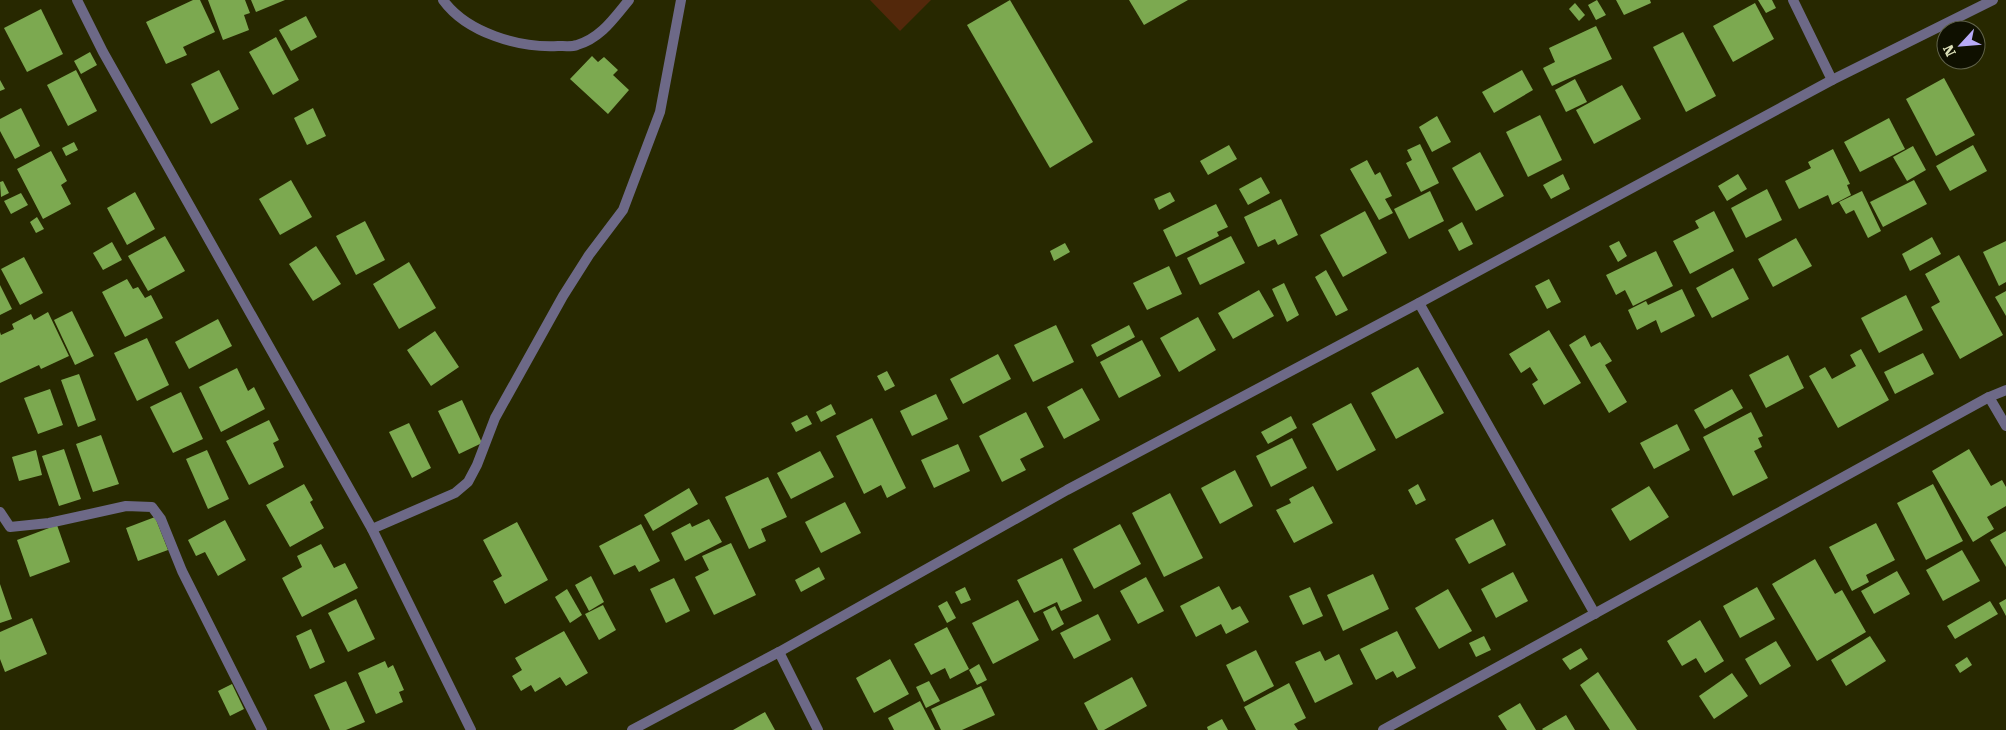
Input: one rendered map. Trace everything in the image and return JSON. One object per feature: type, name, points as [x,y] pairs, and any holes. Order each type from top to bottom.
[{"type":"street","points":[[77,0],[103,52],[372,529],[471,730]]},
{"type":"street","points":[[443,0],[451,10],[478,28],[509,40],[540,47],[577,45],[584,42],[604,31],[629,0]]},
{"type":"street","points":[[372,529],[455,493],[468,482],[477,465],[495,418],[563,296],[588,255],[623,210],[660,112],[681,0]]},
{"type":"street","points":[[1793,0],[1832,80]]},
{"type":"street","points":[[632,730],[779,652],[1067,490],[1832,80],[1993,0]]},
{"type":"street","points":[[1419,303],[1595,614]]},
{"type":"street","points":[[1383,730],[1989,397],[2006,390]]},
{"type":"street","points":[[1989,397],[2006,426]]},
{"type":"street","points":[[0,512],[10,528],[49,523],[126,506],[152,507],[161,519],[182,570],[262,730]]},
{"type":"street","points":[[779,652],[818,730]]},
{"type":"shaded area","points":[[870,0],[931,0],[900,31]]},
{"type":"building","points":[[193,0],[200,0],[215,32],[183,47],[187,55],[166,64],[146,22]]},
{"type":"building","points":[[208,0],[245,0],[250,13],[244,15],[249,30],[223,40]]},
{"type":"building","points":[[251,0],[285,0],[256,12]]},
{"type":"building","points":[[1010,0],[1093,142],[1050,168],[967,25]]},
{"type":"building","points":[[1129,0],[1188,0],[1144,25]]},
{"type":"building","points":[[1597,0],[1606,15],[1596,20],[1588,5]]},
{"type":"building","points":[[1616,0],[1650,0],[1651,3],[1624,15]]},
{"type":"building","points":[[1758,0],[1772,0],[1776,8],[1766,13]]},
{"type":"building","points":[[1575,3],[1585,15],[1579,21],[1569,9]]},
{"type":"building","points":[[1755,3],[1774,39],[1733,62],[1713,26]]},
{"type":"building","points":[[41,9],[63,54],[27,72],[4,28]]},
{"type":"building","points":[[306,16],[317,37],[291,51],[279,30]]},
{"type":"building","points":[[1596,26],[1612,59],[1552,86],[1543,68],[1555,62],[1549,48]]},
{"type":"building","points":[[1683,32],[1716,96],[1686,112],[1653,47]]},
{"type":"building","points":[[276,37],[299,80],[273,95],[249,52]]},
{"type":"building","points":[[90,52],[97,65],[81,74],[74,61]]},
{"type":"building","points":[[592,56],[598,62],[604,57],[618,70],[613,75],[629,90],[608,114],[570,79]]},
{"type":"building","points":[[76,70],[97,111],[68,126],[47,85]]},
{"type":"building","points":[[219,70],[239,109],[211,124],[191,84]]},
{"type":"building","points":[[1522,70],[1533,90],[1494,113],[1482,92]]},
{"type":"building","points":[[1944,78],[1975,135],[1936,156],[1906,99]]},
{"type":"building","points":[[1575,79],[1587,102],[1566,112],[1555,90]]},
{"type":"building","points":[[0,80],[5,89],[0,91]]},
{"type":"building","points":[[1622,85],[1641,119],[1594,144],[1576,110]]},
{"type":"building","points":[[21,108],[40,146],[15,159],[0,131],[0,119]]},
{"type":"building","points":[[313,108],[326,136],[307,145],[294,118]]},
{"type":"building","points":[[1540,115],[1562,160],[1528,177],[1506,132]]},
{"type":"building","points":[[1437,116],[1451,142],[1432,152],[1419,127]]},
{"type":"building","points":[[1889,118],[1905,149],[1860,172],[1844,142]]},
{"type":"building","points":[[74,142],[78,150],[66,156],[62,148]]},
{"type":"building","points":[[1420,144],[1439,183],[1421,192],[1406,163],[1412,160],[1407,150]]},
{"type":"building","points":[[1229,145],[1237,159],[1208,175],[1200,161]]},
{"type":"building","points":[[1973,145],[1987,171],[1950,191],[1936,166]]},
{"type":"building","points":[[1913,146],[1926,170],[1907,181],[1893,157]]},
{"type":"building","points":[[1833,149],[1850,184],[1847,185],[1851,195],[1832,205],[1828,195],[1799,209],[1785,181],[1811,168],[1808,162]]},
{"type":"building","points":[[51,151],[67,181],[61,185],[71,204],[43,219],[17,169]]},
{"type":"building","points":[[1480,152],[1504,196],[1476,211],[1452,168]]},
{"type":"building","points":[[1367,160],[1375,175],[1380,172],[1392,196],[1385,199],[1393,213],[1379,220],[1350,169]]},
{"type":"building","points":[[1563,174],[1570,189],[1551,199],[1543,185]]},
{"type":"building","points":[[1738,174],[1747,189],[1727,201],[1718,186]]},
{"type":"building","points":[[1261,177],[1270,193],[1248,205],[1239,189]]},
{"type":"building","points":[[291,180],[312,217],[280,235],[259,199]]},
{"type":"building","points":[[1914,180],[1927,204],[1883,227],[1870,202]]},
{"type":"building","points":[[3,181],[9,193],[1,197],[0,182]]},
{"type":"building","points":[[1767,189],[1782,220],[1746,238],[1731,208]]},
{"type":"building","points":[[1430,191],[1444,221],[1409,239],[1394,209]]},
{"type":"building","points":[[1862,191],[1881,231],[1868,238],[1854,210],[1846,214],[1839,202]]},
{"type":"building","points":[[135,192],[155,229],[127,245],[107,208]]},
{"type":"building","points":[[1170,192],[1175,201],[1159,210],[1154,199]]},
{"type":"building","points":[[21,193],[28,205],[11,214],[4,201]]},
{"type":"building","points":[[1281,199],[1298,235],[1278,245],[1275,239],[1258,247],[1244,217]]},
{"type":"building","points":[[1216,204],[1228,227],[1217,232],[1219,236],[1176,257],[1163,230]]},
{"type":"building","points":[[1365,211],[1387,253],[1343,277],[1320,235]]},
{"type":"building","points":[[1714,211],[1734,251],[1690,274],[1673,241],[1699,228],[1695,221]]},
{"type":"building","points":[[37,217],[44,229],[36,233],[30,222]]},
{"type":"building","points":[[365,221],[385,260],[356,275],[336,236]]},
{"type":"building","points":[[1462,222],[1473,244],[1459,251],[1448,230]]},
{"type":"building","points":[[165,236],[185,271],[148,291],[128,256]]},
{"type":"building","points":[[1231,236],[1245,263],[1200,285],[1187,258]]},
{"type":"building","points":[[1932,237],[1941,254],[1910,271],[1902,254]]},
{"type":"building","points":[[1796,238],[1812,266],[1773,287],[1758,259]]},
{"type":"building","points":[[1619,241],[1627,256],[1618,262],[1609,246]]},
{"type":"building","points":[[2006,241],[2006,282],[1999,286],[1983,252]]},
{"type":"building","points":[[112,242],[122,260],[103,270],[93,253]]},
{"type":"building","points":[[1065,243],[1070,252],[1054,261],[1050,251]]},
{"type":"building","points":[[316,246],[341,284],[313,301],[289,264]]},
{"type":"building","points":[[1656,251],[1673,286],[1633,306],[1625,290],[1616,295],[1606,275]]},
{"type":"building","points":[[1959,255],[2003,335],[1960,359],[1931,307],[1940,302],[1925,274]]},
{"type":"building","points":[[24,257],[43,293],[20,305],[1,269]]},
{"type":"building","points":[[409,262],[436,308],[399,329],[373,284]]},
{"type":"building","points":[[1169,266],[1182,294],[1147,310],[1133,283]]},
{"type":"building","points":[[1733,268],[1749,299],[1712,318],[1696,288]]},
{"type":"building","points":[[1326,270],[1348,310],[1336,316],[1315,277]]},
{"type":"building","points":[[127,279],[133,289],[138,287],[145,298],[151,295],[163,318],[125,337],[102,292]]},
{"type":"building","points":[[1549,279],[1561,302],[1547,309],[1535,286]]},
{"type":"building","points":[[1284,283],[1299,315],[1287,322],[1272,289]]},
{"type":"building","points":[[0,285],[12,309],[0,315]]},
{"type":"building","points":[[1682,289],[1695,316],[1661,333],[1656,320],[1637,330],[1628,310],[1646,301],[1648,305]]},
{"type":"building","points":[[1259,290],[1274,316],[1233,339],[1218,313]]},
{"type":"building","points":[[2006,291],[2006,316],[1995,297]]},
{"type":"building","points":[[1906,295],[1923,330],[1879,353],[1861,318]]},
{"type":"building","points":[[72,311],[94,356],[75,365],[54,320]]},
{"type":"building","points":[[48,312],[69,356],[41,369],[39,365],[0,383],[0,332],[1,335],[14,329],[12,324],[31,314],[34,320]]},
{"type":"building","points":[[1198,317],[1216,350],[1179,372],[1160,338]]},
{"type":"building","points":[[218,319],[232,346],[189,369],[175,342]]},
{"type":"building","points":[[1056,325],[1074,362],[1033,382],[1014,345]]},
{"type":"building","points":[[1129,325],[1135,337],[1097,357],[1091,345]]},
{"type":"building","points":[[1549,330],[1581,383],[1544,405],[1532,384],[1538,380],[1530,367],[1521,373],[1509,354]]},
{"type":"building","points":[[435,331],[459,367],[431,386],[407,350]]},
{"type":"building","points":[[1585,335],[1591,347],[1600,342],[1612,361],[1605,365],[1627,402],[1609,413],[1569,345]]},
{"type":"building","points":[[147,338],[169,385],[137,401],[114,353]]},
{"type":"building","points":[[1142,340],[1161,376],[1119,398],[1100,362]]},
{"type":"building","points":[[1861,349],[1889,400],[1838,428],[1809,376],[1825,367],[1832,379],[1856,366],[1850,355]]},
{"type":"building","points":[[1923,353],[1934,374],[1895,394],[1884,372]]},
{"type":"building","points":[[998,354],[1011,379],[963,404],[950,379]]},
{"type":"building","points":[[1788,355],[1804,388],[1766,408],[1749,375]]},
{"type":"building","points":[[1418,367],[1444,413],[1396,439],[1371,393]]},
{"type":"building","points":[[237,368],[248,391],[254,387],[265,409],[221,432],[199,387]]},
{"type":"building","points":[[887,371],[895,386],[885,391],[877,376]]},
{"type":"building","points":[[79,374],[96,420],[78,427],[61,380]]},
{"type":"building","points":[[1082,388],[1100,420],[1064,439],[1047,407]]},
{"type":"building","points":[[50,389],[63,425],[38,434],[24,398]]},
{"type":"building","points":[[1732,389],[1743,408],[1705,429],[1694,410]]},
{"type":"building","points":[[181,392],[203,439],[173,453],[150,407]]},
{"type":"building","points":[[936,394],[948,419],[912,436],[900,411]]},
{"type":"building","points":[[462,400],[482,443],[459,454],[438,411]]},
{"type":"building","points":[[1351,403],[1376,450],[1337,471],[1312,424]]},
{"type":"building","points":[[831,404],[836,414],[821,422],[816,412]]},
{"type":"building","points":[[1026,412],[1044,447],[1020,459],[1026,470],[1002,482],[979,436]]},
{"type":"building","points":[[1751,412],[1763,436],[1758,438],[1762,447],[1754,451],[1768,478],[1733,496],[1703,437]]},
{"type":"building","points":[[807,415],[812,424],[796,432],[791,423]]},
{"type":"building","points":[[1291,416],[1297,428],[1268,444],[1261,432]]},
{"type":"building","points":[[872,418],[906,488],[887,498],[881,485],[864,494],[836,436]]},
{"type":"building","points":[[269,420],[279,440],[273,443],[284,467],[249,485],[226,441]]},
{"type":"building","points":[[409,423],[431,468],[412,478],[389,432]]},
{"type":"building","points":[[1677,424],[1690,450],[1654,469],[1640,443]]},
{"type":"building","points":[[101,435],[119,484],[93,492],[76,444]]},
{"type":"building","points":[[1292,438],[1307,468],[1271,487],[1256,456]]},
{"type":"building","points":[[958,444],[970,471],[934,488],[921,460]]},
{"type":"building","points":[[64,449],[81,499],[59,506],[42,456]]},
{"type":"building","points":[[1969,449],[1991,486],[2002,480],[2006,487],[2006,506],[1987,517],[1994,529],[1973,542],[1932,471]]},
{"type":"building","points":[[36,450],[42,475],[19,481],[12,457]]},
{"type":"building","points":[[207,450],[229,499],[208,509],[186,459]]},
{"type":"building","points":[[820,451],[834,477],[791,499],[777,473]]},
{"type":"building","points":[[1235,470],[1253,506],[1220,524],[1201,488]]},
{"type":"building","points":[[768,477],[787,517],[761,529],[766,541],[749,549],[725,497]]},
{"type":"building","points":[[304,484],[313,500],[310,502],[324,528],[290,547],[266,505]]},
{"type":"building","points":[[1418,484],[1426,500],[1416,505],[1408,490]]},
{"type":"building","points":[[1933,484],[1963,541],[1926,560],[1897,503]]},
{"type":"building","points":[[1313,486],[1333,523],[1294,543],[1276,510],[1291,503],[1289,499]]},
{"type":"building","points":[[1649,486],[1669,517],[1630,541],[1611,509]]},
{"type":"building","points":[[689,488],[698,504],[653,531],[644,515]]},
{"type":"building","points":[[1170,493],[1203,558],[1164,577],[1132,513]]},
{"type":"building","points":[[845,502],[861,533],[821,553],[805,522]]},
{"type":"building","points":[[155,517],[168,550],[138,561],[126,528]]},
{"type":"building","points":[[709,519],[722,542],[685,561],[671,533],[690,523],[692,527]]},
{"type":"building","points":[[1493,519],[1506,545],[1469,564],[1455,539]]},
{"type":"building","points":[[225,520],[246,560],[218,576],[205,552],[196,556],[188,540]]},
{"type":"building","points":[[517,522],[548,580],[505,604],[493,581],[502,576],[483,540]]},
{"type":"building","points":[[1876,523],[1895,560],[1866,575],[1869,582],[1852,591],[1829,547]]},
{"type":"building","points":[[641,524],[660,561],[639,572],[635,565],[614,575],[599,546]]},
{"type":"building","points":[[1120,524],[1141,564],[1094,589],[1073,549]]},
{"type":"building","points":[[57,525],[70,562],[30,577],[17,540]]},
{"type":"building","points":[[2006,531],[2006,567],[1990,540]]},
{"type":"building","points":[[731,543],[756,595],[714,615],[695,577],[709,570],[702,556]]},
{"type":"building","points":[[321,544],[334,568],[345,563],[358,588],[302,617],[282,578],[302,567],[297,556]]},
{"type":"building","points":[[1962,550],[1980,581],[1943,601],[1926,570]]},
{"type":"building","points":[[1062,558],[1082,601],[1061,611],[1057,602],[1034,613],[1017,580]]},
{"type":"building","points":[[1815,559],[1835,594],[1842,590],[1866,632],[1817,661],[1772,584]]},
{"type":"building","points":[[819,567],[825,579],[801,592],[795,580]]},
{"type":"building","points":[[1897,571],[1910,594],[1874,614],[1861,591]]},
{"type":"building","points":[[1513,572],[1528,601],[1496,618],[1481,589]]},
{"type":"building","points":[[1373,574],[1389,609],[1343,631],[1327,595]]},
{"type":"building","points":[[591,576],[604,602],[589,611],[575,585]]},
{"type":"building","points":[[1146,577],[1164,611],[1138,624],[1120,591]]},
{"type":"building","points":[[674,578],[690,611],[666,623],[650,589]]},
{"type":"building","points":[[0,584],[12,619],[0,623]]},
{"type":"building","points":[[1219,586],[1232,610],[1240,606],[1249,622],[1226,634],[1221,624],[1196,637],[1180,606]]},
{"type":"building","points":[[965,587],[971,600],[961,604],[955,592]]},
{"type":"building","points":[[1310,587],[1323,616],[1303,625],[1289,596]]},
{"type":"building","points":[[1757,587],[1775,619],[1740,638],[1723,606]]},
{"type":"building","points":[[567,589],[582,615],[570,623],[555,597]]},
{"type":"building","points":[[1448,589],[1472,631],[1439,649],[1415,608]]},
{"type":"building","points":[[356,599],[375,639],[348,652],[328,613]]},
{"type":"building","points":[[2006,599],[2006,616],[1999,603]]},
{"type":"building","points":[[1018,600],[1039,640],[993,664],[972,623]]},
{"type":"building","points":[[947,601],[956,618],[947,623],[938,606]]},
{"type":"building","points":[[1990,601],[1998,614],[1955,639],[1947,626]]},
{"type":"building","points":[[603,605],[616,630],[599,640],[585,614]]},
{"type":"building","points":[[1055,606],[1064,624],[1052,631],[1043,612]]},
{"type":"building","points":[[1098,614],[1111,640],[1074,659],[1060,633]]},
{"type":"building","points":[[32,618],[47,654],[5,672],[0,659],[0,632]]},
{"type":"building","points":[[1700,620],[1724,661],[1705,673],[1696,658],[1682,666],[1667,641]]},
{"type":"building","points":[[947,627],[969,669],[950,679],[945,668],[931,675],[914,644]]},
{"type":"building","points":[[311,629],[325,662],[310,669],[296,636]]},
{"type":"building","points":[[564,631],[588,673],[566,686],[560,677],[535,692],[531,685],[521,691],[512,676],[522,670],[515,658]]},
{"type":"building","points":[[1397,631],[1416,668],[1397,678],[1393,671],[1376,680],[1360,649]]},
{"type":"building","points":[[1484,636],[1491,650],[1476,657],[1469,643]]},
{"type":"building","points":[[1870,636],[1886,661],[1846,686],[1831,660]]},
{"type":"building","points":[[1776,641],[1791,666],[1760,685],[1745,659]]},
{"type":"building","points":[[1581,648],[1588,659],[1570,670],[1562,659]]},
{"type":"building","points":[[1256,650],[1274,686],[1244,702],[1226,665]]},
{"type":"building","points":[[1320,651],[1325,661],[1339,654],[1353,684],[1315,703],[1295,662]]},
{"type":"building","points":[[1967,657],[1972,665],[1960,673],[1955,665]]},
{"type":"building","points":[[890,659],[909,694],[874,713],[856,678]]},
{"type":"building","points":[[385,661],[388,668],[393,665],[404,690],[399,692],[403,702],[376,714],[358,673]]},
{"type":"building","points":[[979,664],[987,680],[977,685],[969,670]]},
{"type":"building","points":[[1598,672],[1637,730],[1610,730],[1580,685]]},
{"type":"building","points":[[1732,673],[1748,696],[1714,719],[1699,696]]},
{"type":"building","points":[[1132,677],[1147,706],[1104,730],[1098,730],[1084,703]]},
{"type":"building","points":[[346,681],[365,722],[346,730],[330,730],[314,695]]},
{"type":"building","points":[[929,681],[940,701],[926,708],[916,687]]},
{"type":"building","points":[[1289,683],[1306,718],[1294,724],[1298,730],[1256,730],[1244,707]]},
{"type":"building","points":[[232,684],[244,709],[230,716],[218,691]]},
{"type":"building","points":[[981,686],[995,715],[962,730],[941,730],[931,709]]},
{"type":"building","points":[[920,701],[935,730],[894,730],[888,718]]},
{"type":"building","points":[[1520,703],[1536,730],[1507,730],[1498,716]]},
{"type":"building","points":[[765,712],[775,730],[733,730]]},
{"type":"building","points":[[1566,715],[1575,730],[1542,729]]},
{"type":"building","points":[[1222,719],[1228,730],[1208,730],[1207,727]]}]
